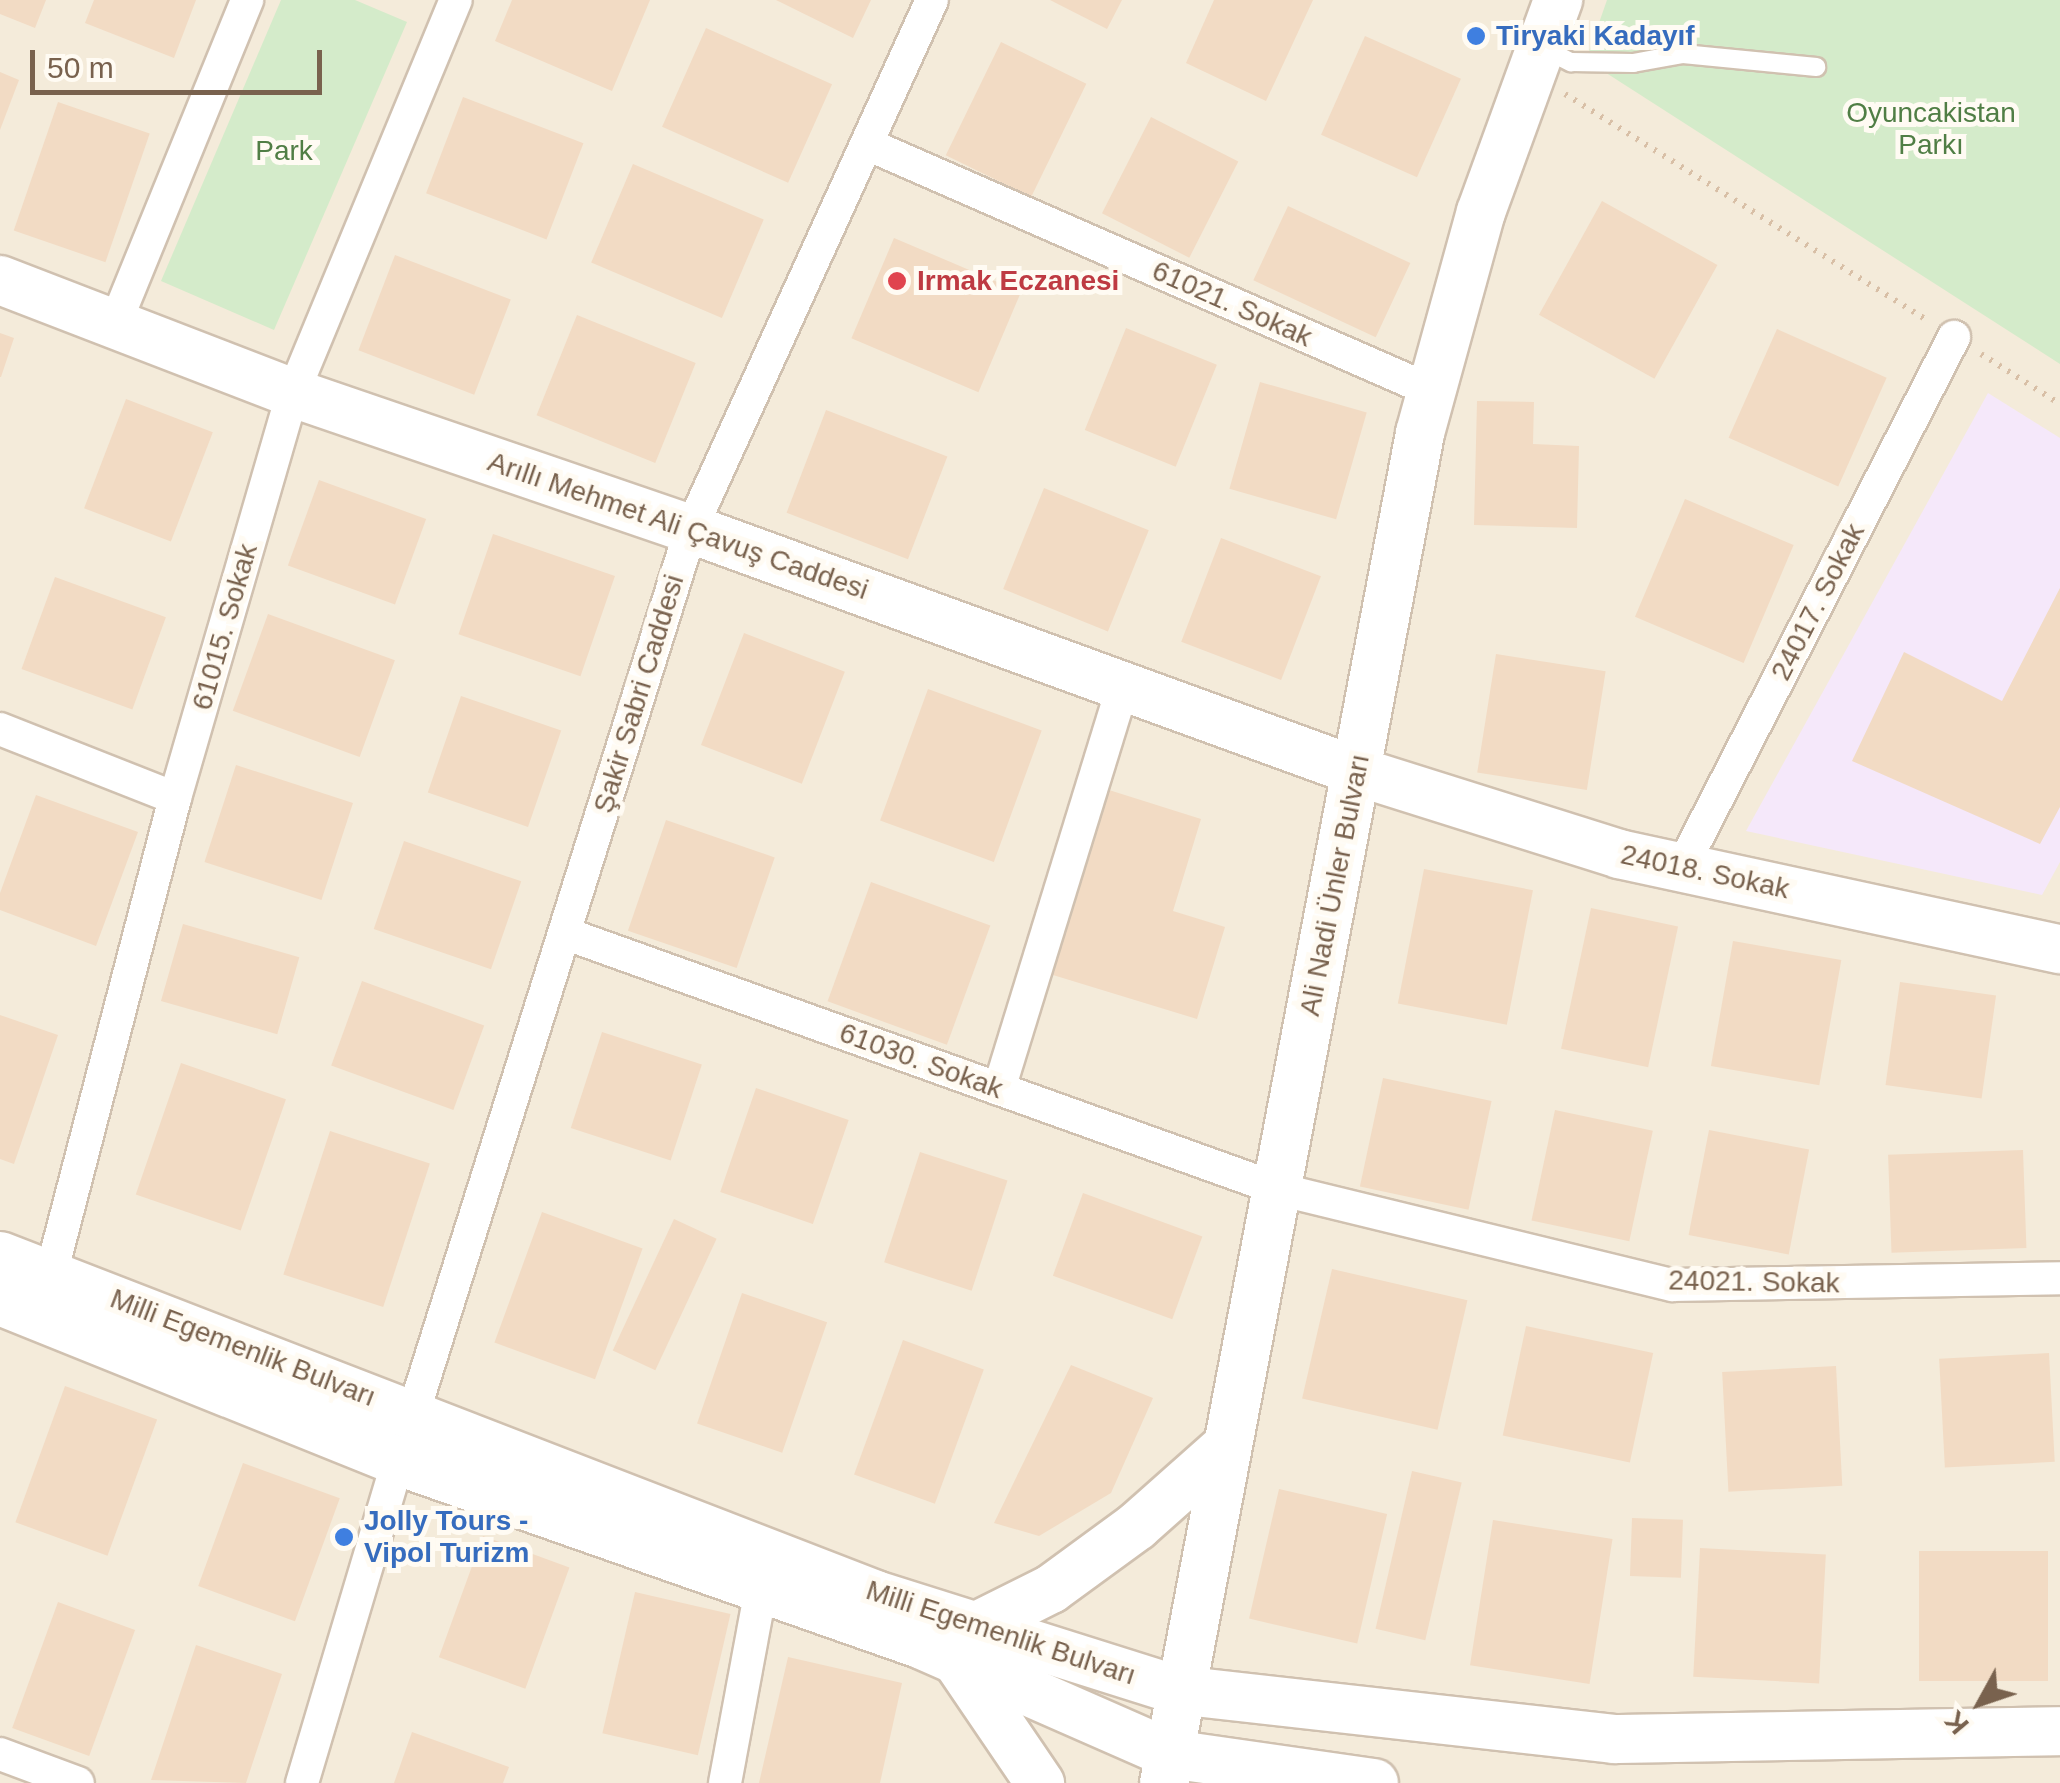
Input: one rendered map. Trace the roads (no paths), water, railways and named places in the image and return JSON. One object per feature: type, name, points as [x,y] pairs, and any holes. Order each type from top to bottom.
[{"type":"main road","name":"Ali Nadi Ünler Bulvarı","points":[[1167,1769],[1178,1690],[1432,391],[1481,212],[1544,26]]},
{"type":"main road","name":"Arıllı Mehmet Ali Çavuş Caddesi","points":[[0,280],[293,393],[691,528],[1356,771]]},
{"type":"main road","name":"24018. Sokak","points":[[1356,771],[1682,867],[2060,949]]},
{"type":"main road","name":"Milli Egemenlik Bulvarı","points":[[0,1256],[876,1595],[967,1644],[1167,1769],[1374,1783]]},
{"type":"main road","name":"Milli Egemenlik Bulvarı","points":[[0,1301],[398,1461],[761,1590],[967,1644],[1178,1690],[1614,1739],[2060,1730]]},
{"type":"main road","points":[[1040,1783],[967,1644],[1080,1568],[1227,1446]]},
{"type":"street","points":[[115,324],[247,0]]},
{"type":"street","name":"61015. Sokak","points":[[50,1274],[175,798],[293,393],[456,0]]},
{"type":"street","name":"Şakir Sabri Caddesi","points":[[413,1414],[691,528],[932,0]]},
{"type":"street","name":"61021. Sokak","points":[[867,144],[1432,391]]},
{"type":"street","name":"24017. Sokak","points":[[1682,867],[1954,337]]},
{"type":"street","points":[[999,1090],[1123,686]]},
{"type":"street","points":[[0,729],[175,798]]},
{"type":"street","name":"61030. Sokak","points":[[564,933],[1278,1189]]},
{"type":"street","name":"24021. Sokak","points":[[1278,1189],[1672,1285],[2060,1278]]},
{"type":"street","points":[[302,1783],[398,1461]]},
{"type":"street","points":[[725,1783],[761,1590]]},
{"type":"street","points":[[0,1754],[78,1783]]},
{"type":"lane","points":[[1544,26],[1571,62],[1634,63],[1684,54],[1816,68]]},
{"type":"place","name":"Tiryaki Kadayıf","points":[[1476,36]]},
{"type":"place","name":"Irmak Eczanesi","points":[[897,281]]},
{"type":"place","name":"Jolly Tours - Vipol Turizm","points":[[344,1537]]},
{"type":"park label","name":"Oyuncakistan Parkı","points":[[1931,129]]},
{"type":"park label","name":"Park","points":[[284,151]]}]
